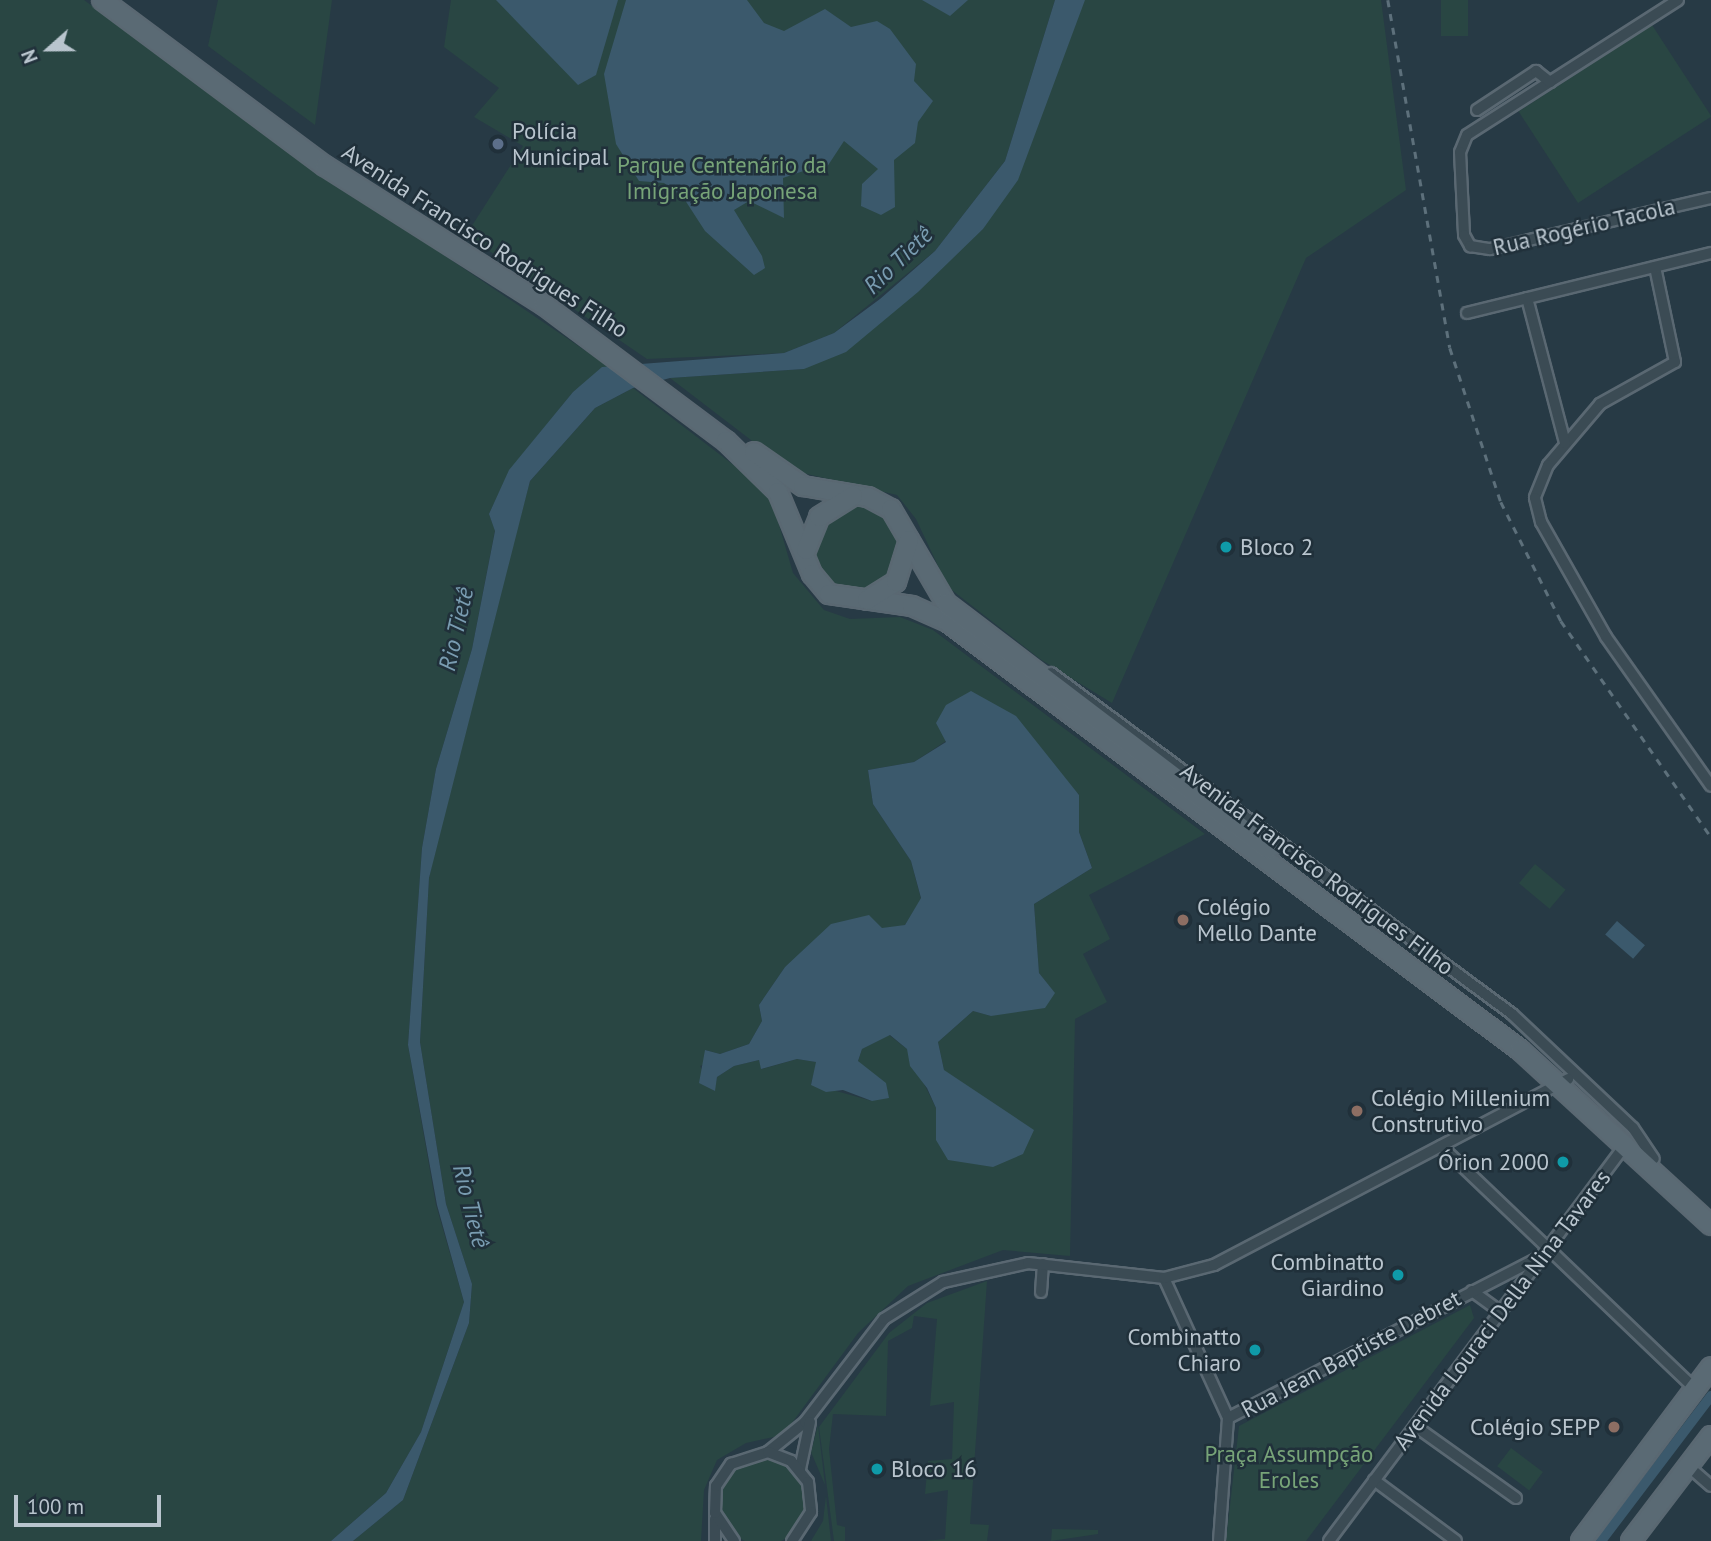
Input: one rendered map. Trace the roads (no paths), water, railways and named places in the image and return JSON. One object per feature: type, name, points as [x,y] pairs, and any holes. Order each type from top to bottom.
[{"type":"main road","name":"Avenida Francisco Rodrigues Filho","points":[[102,0],[325,166],[608,345]]},
{"type":"main road","name":"Avenida Francisco Rodrigues Filho","points":[[118,0],[334,159],[608,345],[791,481],[853,496],[891,509],[909,536],[928,582],[965,618],[1563,1082],[1654,1159],[1711,1212]]},
{"type":"main road","name":"Avenida Francisco Rodrigues Filho","points":[[676,396],[778,492],[805,553],[829,594],[912,606],[948,622],[1563,1082],[1624,1146],[1711,1226]]},
{"type":"main road","points":[[805,553],[819,517],[853,496]]},
{"type":"main road","points":[[864,601],[896,582],[908,559],[909,536]]},
{"type":"main road","points":[[1581,1541],[1711,1367]]},
{"type":"main road","points":[[1632,1541],[1711,1436]]},
{"type":"street","points":[[1477,110],[1536,71],[1550,82],[1678,0]]},
{"type":"street","name":"Rua Rogério Tacola","points":[[1550,82],[1462,143],[1464,235],[1470,246],[1490,249],[1711,198]]},
{"type":"street","points":[[1467,313],[1711,253]]},
{"type":"street","points":[[1655,267],[1675,362],[1613,392],[1565,443],[1536,487],[1541,522],[1606,637],[1711,786]]},
{"type":"street","points":[[1527,298],[1565,443]]},
{"type":"street","points":[[965,618],[1093,699],[1513,1014],[1633,1128],[1654,1159]]},
{"type":"street","points":[[715,1541],[715,1513],[722,1474],[742,1457],[768,1452],[815,1410],[864,1343],[900,1306],[971,1272],[1043,1264],[1164,1278],[1214,1265],[1563,1082]]},
{"type":"street","points":[[1441,1146],[1694,1388]]},
{"type":"street","name":"Avenida Louraci Della Nina Tavares","points":[[1329,1541],[1549,1252],[1624,1146]]},
{"type":"street","name":"Rua Jean Baptiste Debret","points":[[1219,1541],[1228,1418],[1549,1252]]},
{"type":"street","points":[[1041,1292],[1043,1264]]},
{"type":"street","points":[[1164,1278],[1228,1418]]},
{"type":"street","points":[[1472,1291],[1502,1313]]},
{"type":"street","points":[[795,1540],[811,1512],[800,1469],[802,1441],[815,1410]]},
{"type":"street","points":[[1415,1426],[1516,1498]]},
{"type":"street","points":[[768,1452],[800,1469]]},
{"type":"street","points":[[1688,1466],[1711,1486]]},
{"type":"street","points":[[1374,1480],[1457,1541]]},
{"type":"street","points":[[715,1513],[734,1541]]},
{"type":"water","points":[[496,0],[618,0],[596,75],[578,85]]},
{"type":"water","points":[[626,0],[747,0],[764,23],[784,31],[825,9],[851,27],[877,21],[890,29],[916,64],[914,81],[933,101],[918,122],[915,143],[894,160],[895,207],[881,215],[861,206],[862,184],[878,169],[844,141],[825,170],[818,166],[783,178],[784,218],[749,201],[734,210],[762,256],[765,268],[754,275],[705,231],[683,197],[664,183],[639,181],[616,144],[604,74]]},
{"type":"water","points":[[922,0],[968,0],[950,16]]},
{"type":"water","points":[[1055,0],[1085,0],[1018,180],[983,229],[918,292],[846,352],[804,369],[670,378],[633,388],[595,408],[530,481],[429,878],[420,1042],[446,1204],[472,1284],[469,1323],[403,1500],[353,1541],[331,1541],[386,1493],[421,1432],[464,1302],[437,1205],[408,1045],[422,848],[436,769],[472,649],[495,531],[489,514],[509,470],[573,392],[602,367],[784,353],[834,333],[880,299],[935,251],[1005,161]]},
{"type":"water","points":[[971,691],[1016,716],[1079,795],[1079,832],[1092,868],[1034,904],[1039,973],[1055,993],[1045,1008],[991,1016],[973,1011],[938,1042],[944,1070],[1034,1130],[1023,1154],[993,1167],[948,1160],[936,1140],[936,1108],[927,1088],[910,1066],[907,1049],[890,1035],[862,1049],[858,1061],[886,1083],[889,1098],[872,1101],[843,1090],[826,1092],[811,1085],[816,1062],[797,1059],[761,1069],[759,1060],[734,1066],[717,1077],[715,1091],[699,1083],[705,1050],[720,1054],[749,1044],[762,1021],[759,1005],[785,967],[831,924],[869,915],[882,928],[905,925],[921,898],[911,861],[873,804],[868,770],[914,762],[946,742],[936,723],[946,705]]},
{"type":"water","points":[[1617,921],[1645,945],[1633,959],[1605,935]]},
{"type":"waterway","points":[[1601,1541],[1711,1396]]},
{"type":"railway","points":[[1388,0],[1450,348],[1501,502],[1561,621],[1711,837]]},
{"type":"place","name":"Polícia Municipal","points":[[498,144]]},
{"type":"place","name":"Bloco 2","points":[[1226,547]]},
{"type":"place","name":"Colégio Mello Dante","points":[[1183,920]]},
{"type":"place","name":"Colégio Millenium Construtivo","points":[[1357,1111]]},
{"type":"place","name":"Órion 2000","points":[[1563,1162]]},
{"type":"place","name":"Combinatto Giardino","points":[[1398,1275]]},
{"type":"place","name":"Combinatto Chiaro","points":[[1255,1350]]},
{"type":"place","name":"Colégio SEPP","points":[[1614,1427]]},
{"type":"place","name":"Bloco 16","points":[[877,1469]]},
{"type":"park label","name":"Parque Centenário da Imigração Japonesa","points":[[722,178]]},
{"type":"park label","name":"Praça Assumpção Eroles","points":[[1289,1467]]},
{"type":"water label","name":"Rio Tietê","points":[[898,260]]},
{"type":"water label","name":"Rio Tietê","points":[[456,629]]},
{"type":"water label","name":"Rio Tietê","points":[[471,1206]]}]
